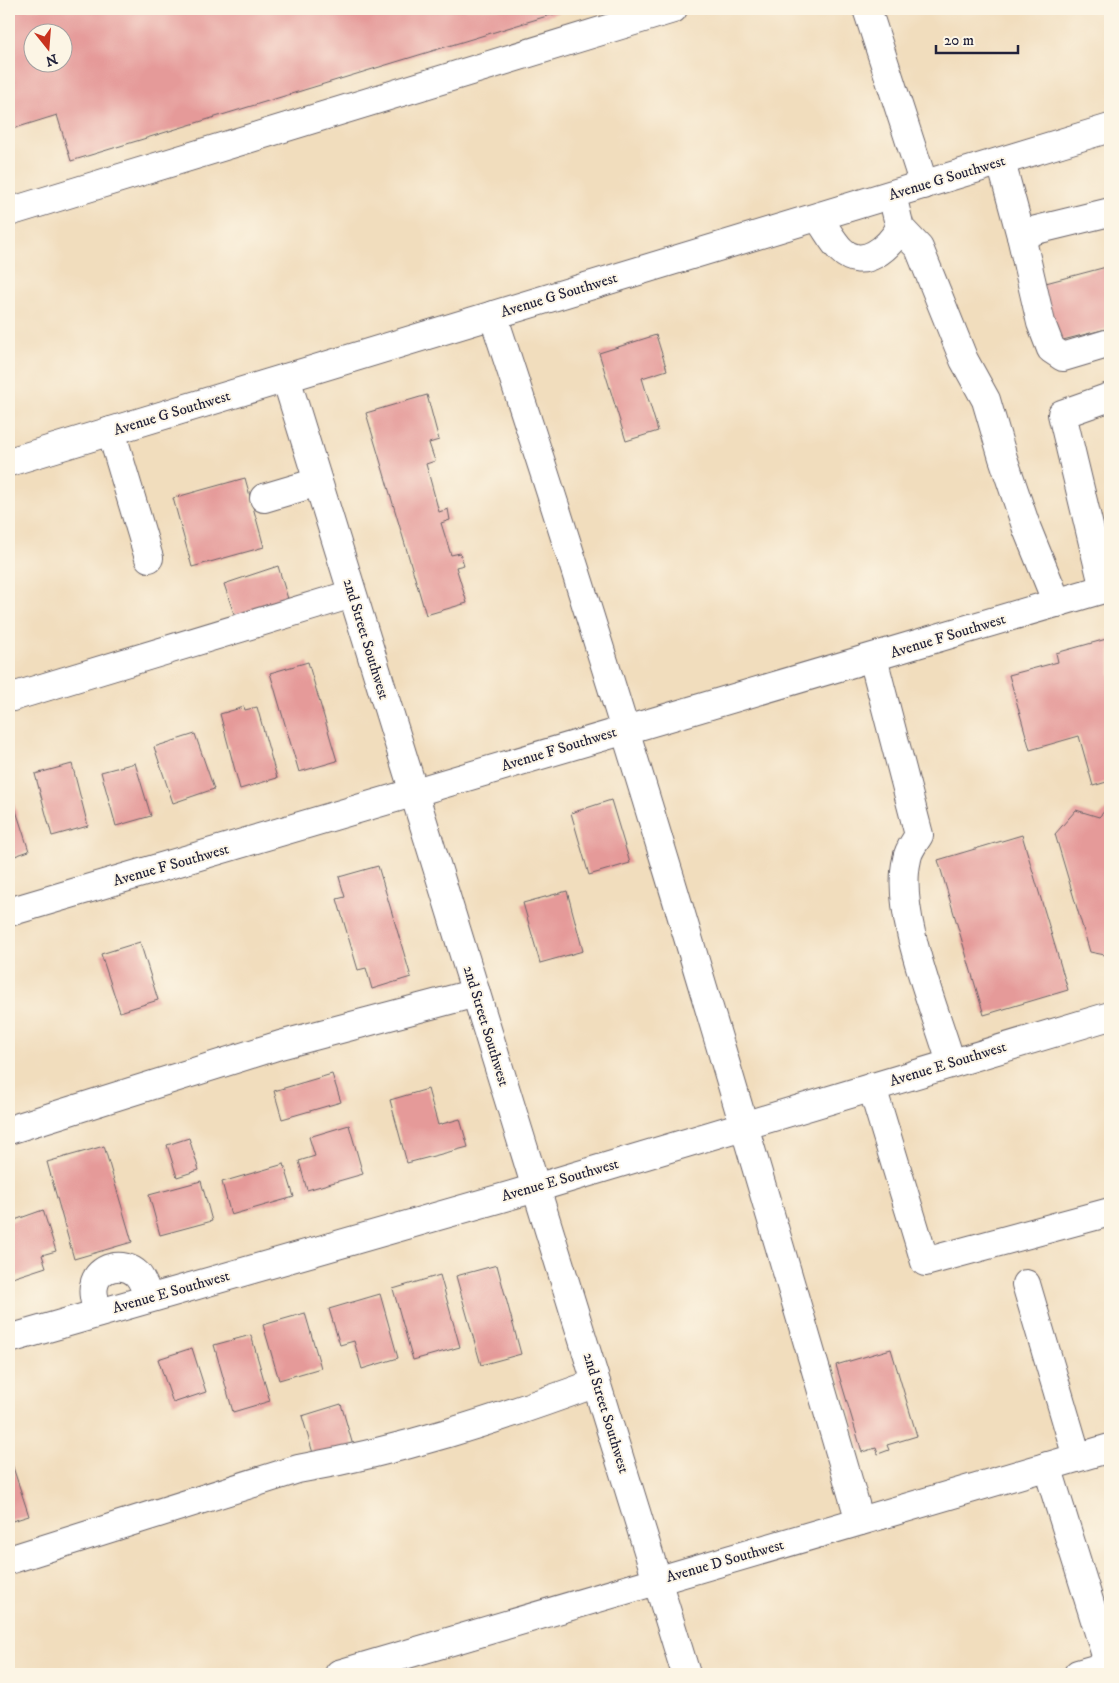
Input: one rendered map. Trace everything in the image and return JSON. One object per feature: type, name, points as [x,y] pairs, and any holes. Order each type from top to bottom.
[{"type":"street","points":[[9,212],[673,9]]},
{"type":"street","points":[[867,9],[924,185]]},
{"type":"street","name":"Avenue G Southwest","points":[[9,462],[1110,128]]},
{"type":"street","points":[[1001,162],[1021,236],[1041,323],[1051,349],[1063,357],[1110,343]]},
{"type":"street","points":[[892,195],[900,228],[919,248],[964,360],[986,400],[1024,520],[1056,603]]},
{"type":"street","points":[[1021,236],[1036,230],[1110,212]]},
{"type":"street","points":[[818,218],[841,250],[850,256],[868,258],[880,253],[892,242],[900,228]]},
{"type":"street","points":[[493,315],[623,729],[744,1125],[860,1521]]},
{"type":"street","name":"2nd Street Southwest","points":[[286,378],[686,1674]]},
{"type":"street","points":[[1107,588],[1062,414],[1110,397]]},
{"type":"street","points":[[111,431],[149,558]]},
{"type":"street","points":[[264,498],[318,482]]},
{"type":"street","name":"Avenue F Southwest","points":[[9,912],[414,794],[623,729],[873,658],[1107,588]]},
{"type":"street","points":[[9,698],[352,594]]},
{"type":"street","points":[[873,658],[919,835],[907,856],[903,880],[910,929],[951,1063]]},
{"type":"street","points":[[9,1130],[280,1045],[476,993]]},
{"type":"street","name":"Avenue E Southwest","points":[[9,1339],[536,1188],[1110,1016]]},
{"type":"street","points":[[872,1087],[924,1262],[1110,1212]]},
{"type":"street","points":[[98,1313],[94,1286],[99,1274],[113,1266],[126,1267],[138,1274],[149,1298]]},
{"type":"street","points":[[1026,1284],[1077,1457]]},
{"type":"street","points":[[9,1560],[298,1469],[346,1460],[509,1415],[596,1383]]},
{"type":"street","name":"Avenue D Southwest","points":[[339,1674],[1110,1448]]},
{"type":"street","points":[[1047,1466],[1109,1665],[1078,1674]]},
{"type":"building","points":[[9,9],[570,9],[71,161],[57,115],[9,130]]},
{"type":"building","points":[[1110,266],[1110,328],[1059,341],[1042,284]]},
{"type":"building","points":[[656,335],[667,370],[642,378],[658,431],[626,441],[599,353]]},
{"type":"building","points":[[427,395],[439,440],[429,443],[435,461],[426,464],[439,512],[448,509],[450,520],[441,523],[451,555],[460,553],[464,565],[456,567],[467,603],[426,615],[366,413]]},
{"type":"building","points":[[245,478],[264,547],[192,567],[173,498]]},
{"type":"building","points":[[278,566],[288,599],[235,617],[224,584]]},
{"type":"building","points":[[1110,638],[1110,781],[1093,786],[1079,736],[1030,750],[1009,675],[1058,662],[1056,653]]},
{"type":"building","points":[[308,662],[337,761],[299,772],[270,673]]},
{"type":"building","points":[[244,707],[245,710],[257,707],[277,778],[240,789],[220,714]]},
{"type":"building","points":[[195,734],[214,789],[173,803],[154,747]]},
{"type":"building","points":[[135,763],[151,816],[116,826],[101,772]]},
{"type":"building","points":[[72,764],[88,826],[52,836],[35,774]]},
{"type":"building","points":[[9,789],[29,851],[9,858]]},
{"type":"building","points":[[611,800],[630,863],[589,875],[571,813]]},
{"type":"building","points":[[1110,805],[1110,956],[1090,952],[1055,834],[1076,810],[1099,817]]},
{"type":"building","points":[[1022,835],[1068,990],[984,1015],[938,860]]},
{"type":"building","points":[[378,866],[411,977],[372,989],[366,968],[358,970],[337,899],[345,897],[339,877]]},
{"type":"building","points":[[567,891],[583,951],[540,963],[523,903]]},
{"type":"building","points":[[140,942],[158,1000],[120,1012],[101,954]]},
{"type":"building","points":[[332,1074],[341,1102],[282,1119],[274,1091]]},
{"type":"building","points":[[428,1089],[438,1125],[460,1119],[468,1147],[407,1163],[390,1100]]},
{"type":"building","points":[[349,1125],[363,1174],[307,1190],[299,1161],[315,1156],[309,1137]]},
{"type":"building","points":[[189,1138],[199,1170],[177,1177],[167,1145]]},
{"type":"building","points":[[104,1146],[132,1242],[74,1259],[47,1162]]},
{"type":"building","points":[[284,1164],[294,1197],[231,1215],[222,1182]]},
{"type":"building","points":[[201,1181],[212,1221],[160,1235],[149,1195]]},
{"type":"building","points":[[43,1210],[56,1251],[42,1255],[46,1267],[9,1279],[9,1222]]},
{"type":"building","points":[[497,1265],[521,1354],[481,1365],[456,1276]]},
{"type":"building","points":[[440,1275],[460,1347],[413,1360],[393,1289]]},
{"type":"building","points":[[380,1294],[398,1358],[362,1369],[354,1341],[340,1345],[329,1309]]},
{"type":"building","points":[[305,1313],[321,1368],[279,1380],[263,1325]]},
{"type":"building","points":[[251,1335],[270,1401],[233,1412],[214,1345]]},
{"type":"building","points":[[192,1348],[206,1392],[173,1403],[158,1359]]},
{"type":"building","points":[[891,1349],[917,1436],[887,1445],[889,1450],[878,1454],[876,1448],[862,1452],[836,1365]]},
{"type":"building","points":[[341,1404],[354,1449],[315,1460],[302,1416]]},
{"type":"building","points":[[9,1455],[29,1516],[9,1522]]}]
